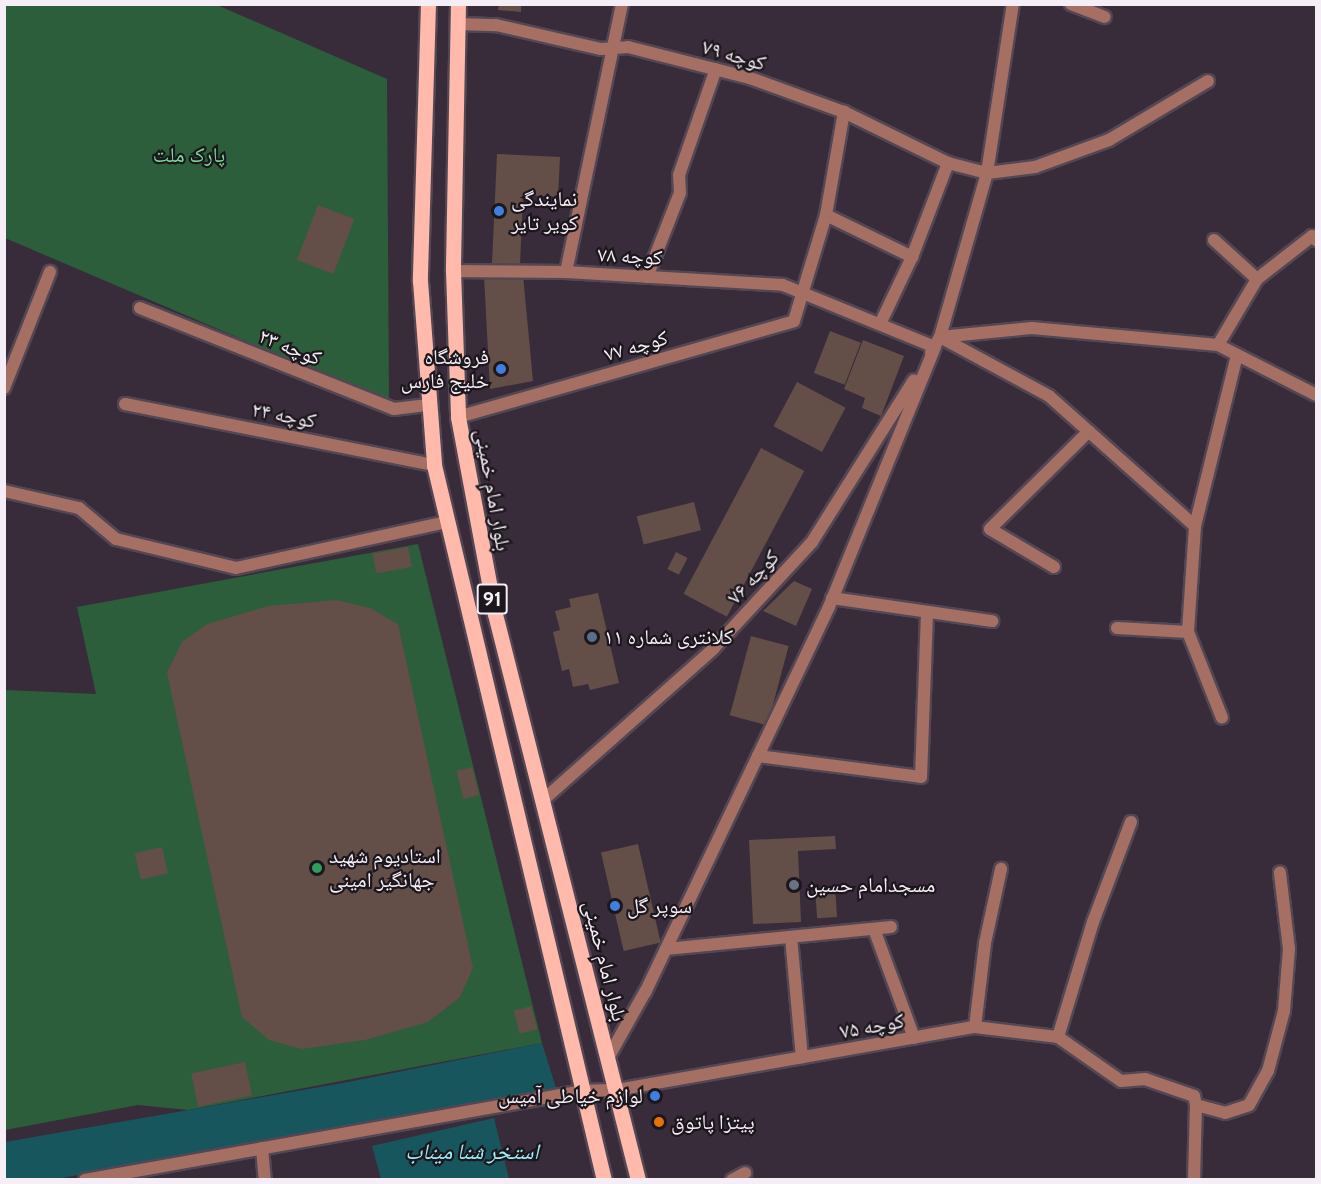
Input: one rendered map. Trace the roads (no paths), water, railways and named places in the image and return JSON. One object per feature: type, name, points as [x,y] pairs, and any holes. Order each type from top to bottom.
[{"type":"main road","name":"91","points":[[428,4],[420,281],[434,465],[603,1179]]},
{"type":"main road","name":"بلوار امام خمینی","points":[[458,4],[453,271],[458,417],[495,614],[638,1179]]},
{"type":"street","points":[[566,272],[622,4]]},
{"type":"street","points":[[608,1058],[666,950],[832,598],[938,342],[987,173],[1013,4]]},
{"type":"street","points":[[1071,4],[1105,17]]},
{"type":"street","name":"کوچه ۷۹","points":[[458,24],[496,25],[601,49],[628,47],[716,69],[844,112],[948,164],[987,173],[1035,168],[1109,140],[1208,81]]},
{"type":"street","points":[[647,276],[680,193],[679,175],[716,69]]},
{"type":"street","points":[[804,291],[826,215],[844,112]]},
{"type":"street","points":[[881,322],[912,257],[948,164]]},
{"type":"street","points":[[826,215],[912,257]]},
{"type":"street","points":[[1218,345],[1257,279],[1312,236],[1317,240]]},
{"type":"street","points":[[1214,240],[1257,279]]},
{"type":"street","name":"کوچه ۷۸","points":[[453,271],[566,272],[647,276],[783,285],[804,291],[938,342],[1049,396],[1195,526]]},
{"type":"street","points":[[4,388],[50,272]]},
{"type":"street","name":"کوچه ۷۷","points":[[458,417],[794,321],[804,291]]},
{"type":"street","name":"کوچه ۲۳","points":[[140,308],[394,409],[429,405]]},
{"type":"street","points":[[938,342],[1032,328],[1218,345],[1317,395]]},
{"type":"street","name":"کوچه ۷۶","points":[[542,801],[713,649],[812,542],[938,342]]},
{"type":"street","points":[[1222,718],[1188,632],[1195,526],[1237,355]]},
{"type":"street","name":"کوچه ۲۴","points":[[125,404],[434,465]]},
{"type":"street","points":[[1054,567],[990,529],[1089,431]]},
{"type":"street","points":[[4,491],[79,508],[116,539],[236,568],[447,522]]},
{"type":"street","points":[[832,598],[992,621]]},
{"type":"street","points":[[758,756],[921,777],[927,612]]},
{"type":"street","points":[[1117,628],[1188,632]]},
{"type":"street","points":[[1131,822],[1093,922],[1058,1037],[1121,1081],[1145,1079],[1194,1096],[1196,1105],[1194,1179]]},
{"type":"street","points":[[975,1027],[985,943],[1000,869]]},
{"type":"street","points":[[1196,1105],[1226,1113],[1250,1105],[1268,1071],[1284,1011],[1289,949],[1280,873]]},
{"type":"street","points":[[666,950],[891,927]]},
{"type":"street","points":[[874,929],[914,1038]]},
{"type":"street","points":[[791,937],[802,1058]]},
{"type":"street","name":"کوچه ۷۵","points":[[85,1179],[125,1176],[262,1148],[583,1091],[616,1090],[975,1027],[1058,1037]]},
{"type":"street","points":[[262,1148],[264,1179]]},
{"type":"street","points":[[732,1179],[745,1173]]},
{"type":"water","points":[[542,1043],[556,1088],[56,1179],[5,1180],[5,1142],[343,1083]]},
{"type":"water","name":"استخر شنا میناب","points":[[494,1118],[509,1179],[381,1179],[372,1146]]},
{"type":"place","name":"نمایندگی کویر تایر","points":[[499,211]]},
{"type":"place","name":"فروشگاه خلیج فارس","points":[[501,369]]},
{"type":"place","name":"کلانتری شماره ۱۱","points":[[592,637]]},
{"type":"place","name":"استادیوم شهید جهانگیر امینی","points":[[317,868]]},
{"type":"place","name":"مسجدامام حسین","points":[[794,885]]},
{"type":"place","name":"سوپر گل","points":[[615,906]]},
{"type":"place","name":"لوازم خیاطی آمیس","points":[[655,1096]]},
{"type":"place","name":"پیتزا پاتوق","points":[[659,1122]]},
{"type":"park label","name":"پارک ملت","points":[[189,155]]}]
